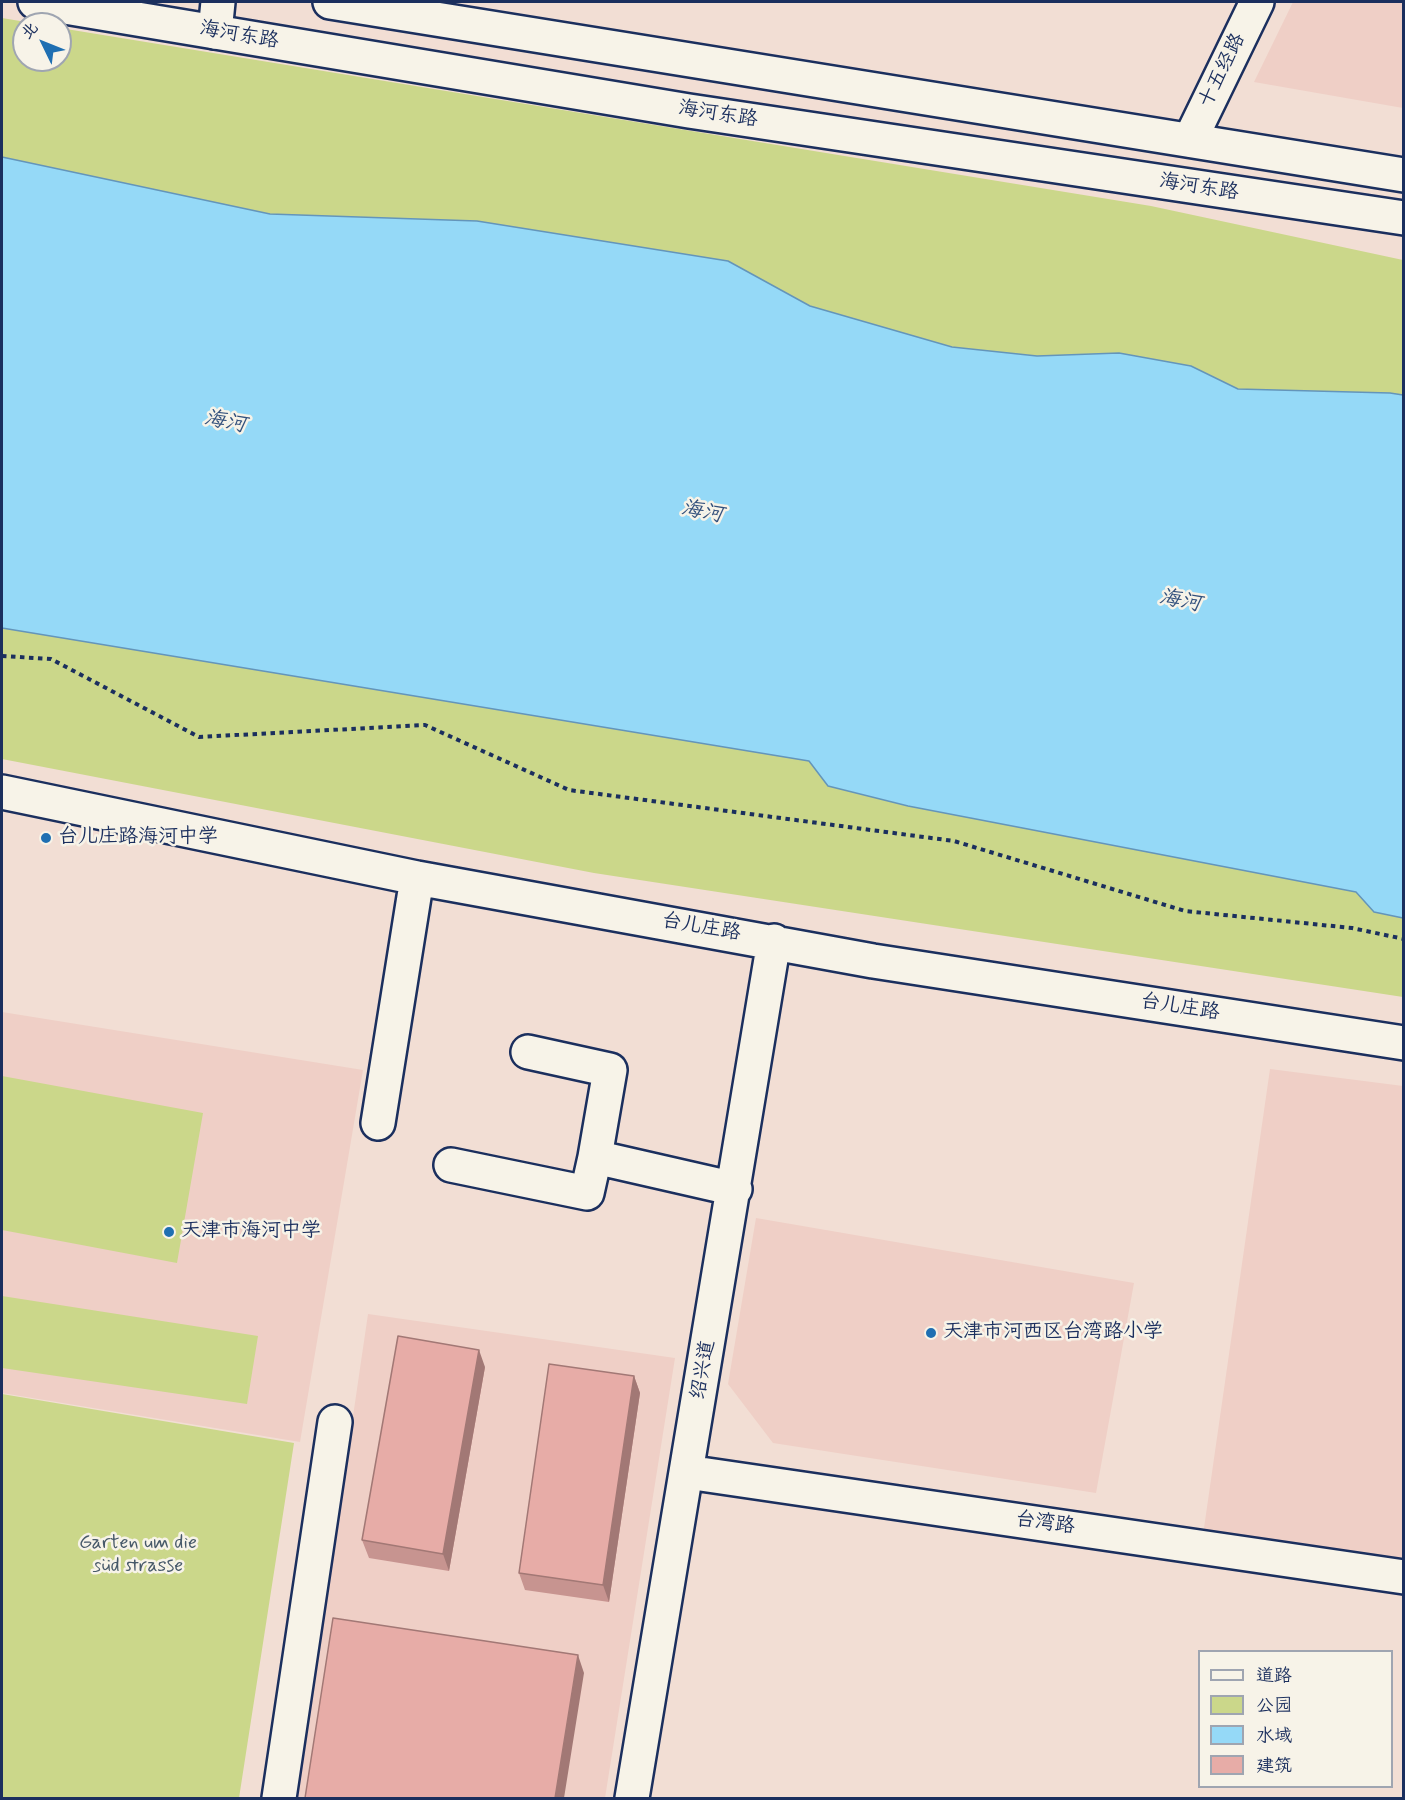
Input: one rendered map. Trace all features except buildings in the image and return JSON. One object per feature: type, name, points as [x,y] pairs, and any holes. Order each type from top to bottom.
[{"type":"street","name":"海河东路","points":[[35,2],[216,17],[689,111],[1404,218]]},
{"type":"street","points":[[330,2],[1404,175]]},
{"type":"street","name":"十五经路","points":[[1190,140],[1257,2]]},
{"type":"street","name":"台儿庄路","points":[[2,792],[417,878],[774,941],[873,961],[1404,1043]]},
{"type":"street","points":[[378,1123],[417,878]]},
{"type":"street","name":"绍兴道","points":[[632,1798],[735,1189],[774,941]]},
{"type":"street","points":[[451,1165],[587,1193],[610,1070],[528,1052]]},
{"type":"street","points":[[595,1157],[735,1189]]},
{"type":"street","points":[[279,1798],[335,1422]]},
{"type":"street","name":"台湾路","points":[[687,1472],[1404,1577]]},
{"type":"path","points":[[2,656],[51,659],[199,737],[425,725],[569,790],[954,841],[1185,911],[1352,928],[1404,939]]},
{"type":"shaded area","points":[[1293,2],[1403,2],[1403,108],[1254,82]]},
{"type":"shaded area","name":"天津市海河中学","points":[[2,1012],[363,1070],[300,1442],[2,1393]]},
{"type":"shaded area","points":[[1270,1069],[1403,1086],[1403,1565],[1203,1535]]},
{"type":"shaded area","name":"天津市河西区台湾路小学","points":[[756,1218],[1134,1283],[1096,1493],[773,1443],[728,1384]]},
{"type":"shaded area","points":[[368,1314],[675,1358],[605,1798],[297,1798]]},
{"type":"green space","points":[[2,18],[12,20],[12,72],[72,72],[72,30],[1151,206],[1403,260],[1403,997],[594,873],[2,759]]},
{"type":"green space","points":[[2,1076],[203,1113],[177,1263],[2,1230]]},
{"type":"green space","points":[[2,1296],[258,1336],[247,1404],[2,1368]]},
{"type":"green space","name":"Garten um die süd strasse","points":[[2,1394],[294,1443],[239,1798],[2,1798]]},
{"type":"water","name":"海河","points":[[2,157],[270,214],[477,221],[728,261],[810,306],[952,347],[1037,356],[1119,353],[1191,366],[1238,389],[1403,395],[1403,918],[1374,912],[1356,892],[908,806],[828,786],[809,761],[2,628]]},
{"type":"place","name":"台儿庄路海河中学","points":[[46,838]]},
{"type":"place","name":"天津市海河中学","points":[[169,1232]]},
{"type":"place","name":"天津市河西区台湾路小学","points":[[931,1333]]}]
